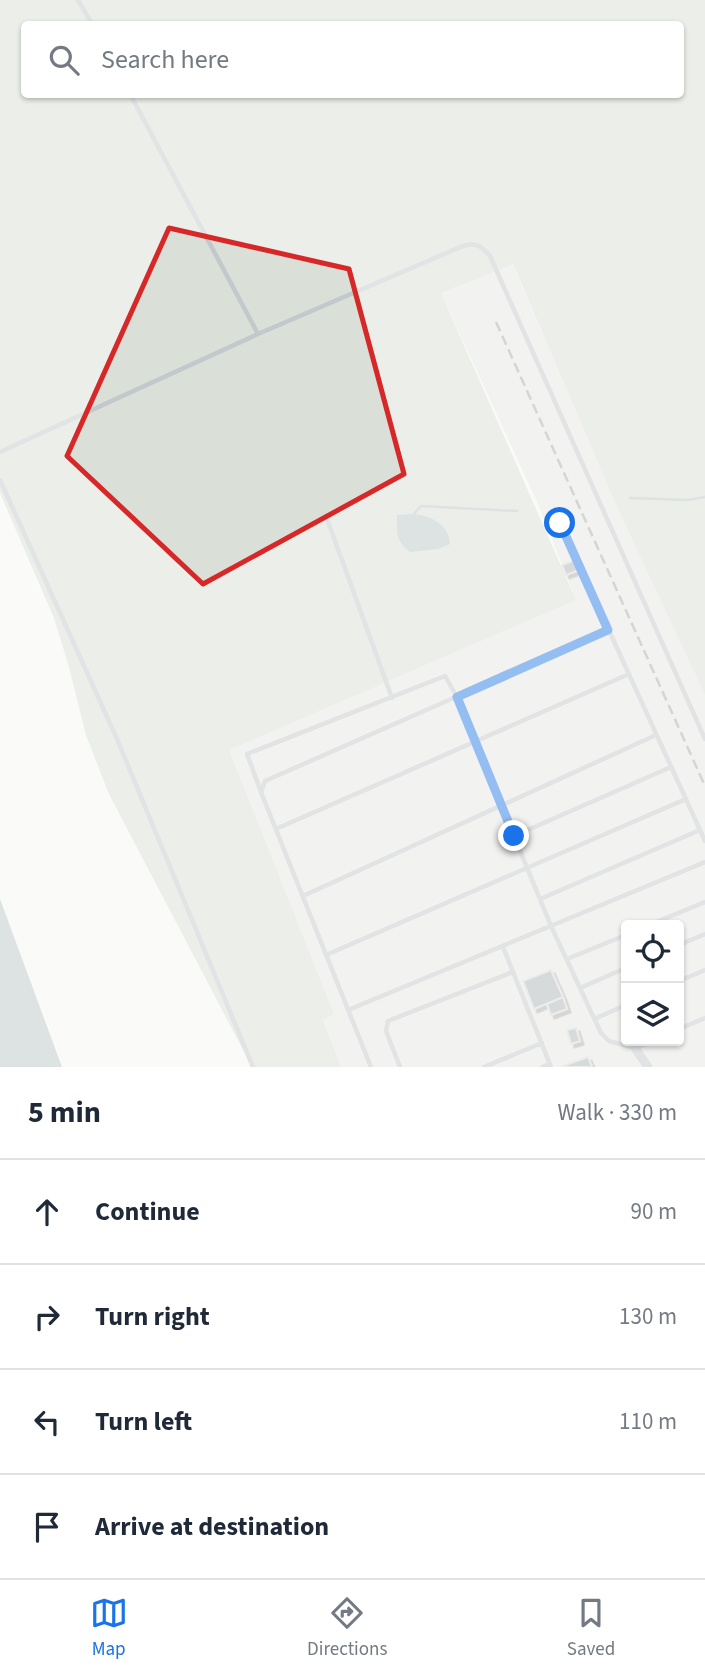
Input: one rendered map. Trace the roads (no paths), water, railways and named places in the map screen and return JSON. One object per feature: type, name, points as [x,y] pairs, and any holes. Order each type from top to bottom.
[{"type":"street","points":[[635,1048],[648,1067]]},
{"type":"lane","points":[[78,0],[90,21]]},
{"type":"lane","points":[[132,98],[258,334]]},
{"type":"lane","points":[[0,452],[258,334],[458,248],[472,243],[482,246],[490,256],[705,739]]},
{"type":"lane","points":[[0,480],[117,739],[253,1067]]},
{"type":"lane","points":[[326,516],[392,698]]},
{"type":"lane","points":[[560,523],[705,841]]},
{"type":"lane","points":[[261,792],[265,780],[608,630]]},
{"type":"lane","points":[[276,829],[629,674]]},
{"type":"lane","points":[[370,1067],[247,754],[445,676],[457,697],[551,926],[601,1034],[609,1041],[635,1048],[640,1046]]},
{"type":"lane","points":[[303,896],[656,735]]},
{"type":"lane","points":[[514,836],[671,767]]},
{"type":"lane","points":[[326,955],[686,799]]},
{"type":"lane","points":[[540,899],[700,830]]},
{"type":"lane","points":[[348,1010],[705,862]]},
{"type":"lane","points":[[661,920],[705,902]]},
{"type":"lane","points":[[684,943],[705,934]]},
{"type":"lane","points":[[567,960],[621,937]]},
{"type":"lane","points":[[503,947],[551,1065],[542,1067]]},
{"type":"lane","points":[[580,988],[621,970]]},
{"type":"lane","points":[[684,980],[705,970]]},
{"type":"lane","points":[[400,1067],[386,1031],[388,1021],[513,972]]},
{"type":"lane","points":[[594,1019],[621,1007]]},
{"type":"lane","points":[[684,1027],[705,1018]]},
{"type":"lane","points":[[484,1067],[542,1044]]},
{"type":"waterway","points":[[630,498],[687,500],[705,497]]},
{"type":"waterway","points":[[413,515],[421,506],[517,511]]},
{"type":"railway","points":[[496,322],[705,786]]}]
